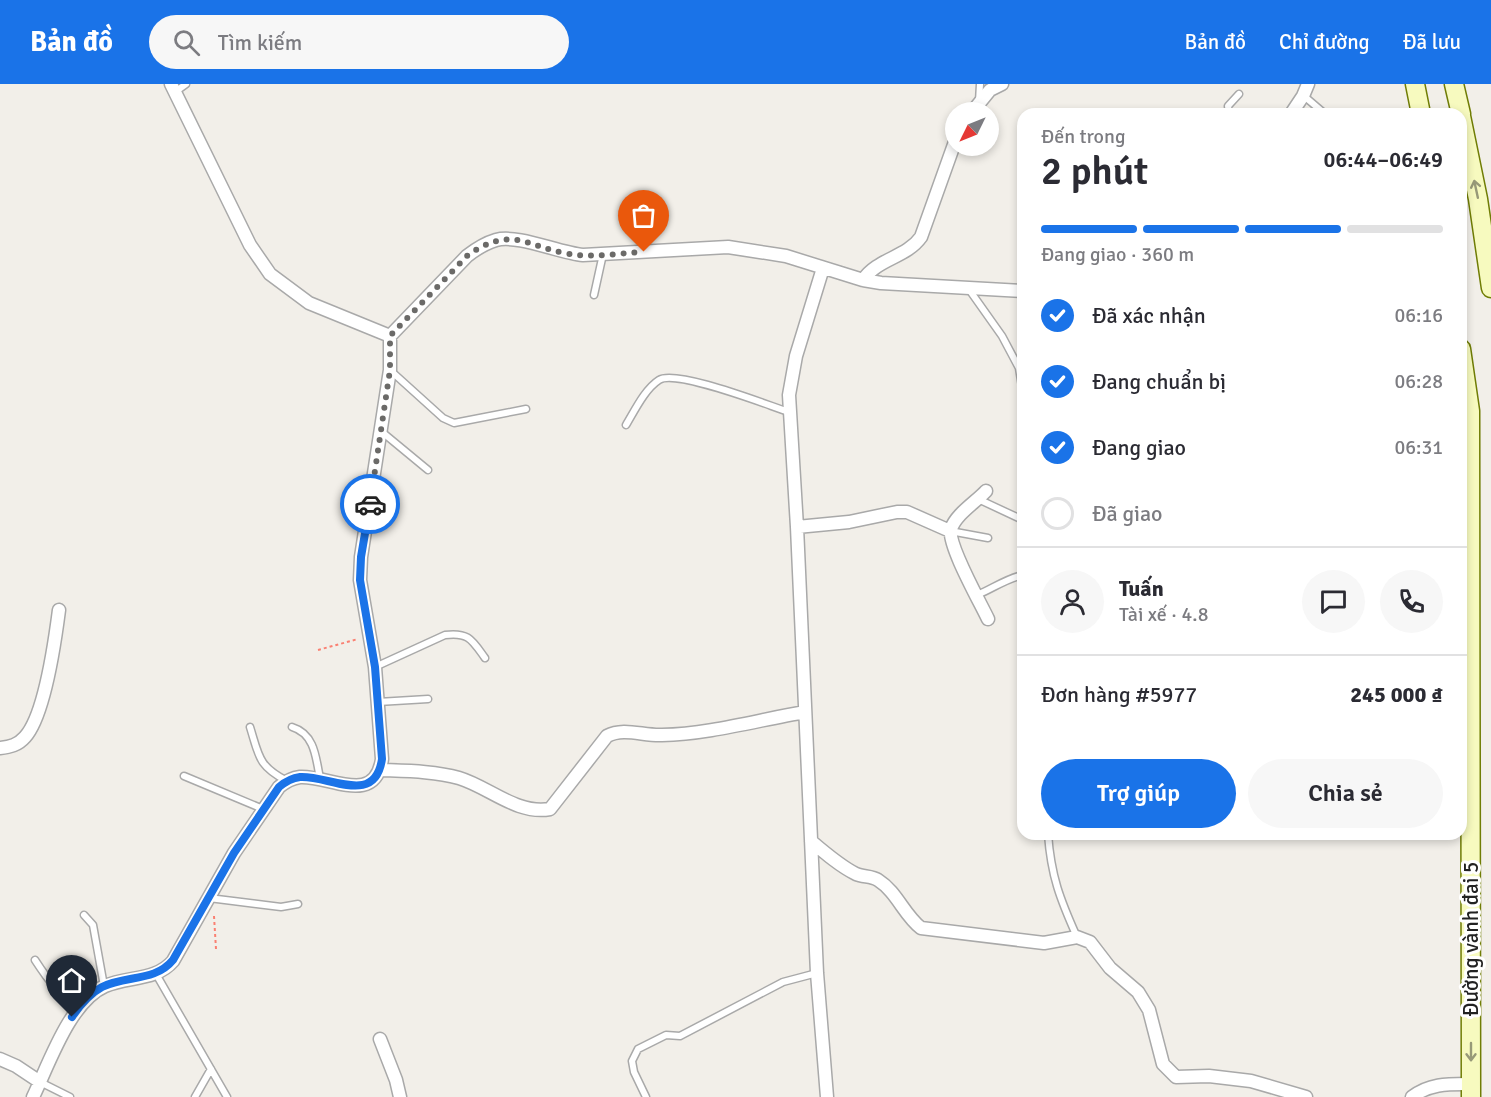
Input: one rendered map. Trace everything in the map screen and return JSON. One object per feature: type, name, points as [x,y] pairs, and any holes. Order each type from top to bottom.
[{"type":"main road","points":[[1415,84],[1420,108]]},
{"type":"main road","points":[[1454,84],[1459,108]]},
{"type":"main road","points":[[1467,145],[1478,199],[1491,288]]},
{"type":"main road","name":"Đường vành đai 5","points":[[1467,390],[1470,411],[1467,448]]},
{"type":"main road","name":"Đường vành đai 5","points":[[1467,809],[1471,1091]]},
{"type":"street","points":[[980,102],[990,90],[1002,84]]},
{"type":"street","points":[[173,88],[249,245],[270,274],[309,303],[390,336]]},
{"type":"street","points":[[1294,108],[1305,90]]},
{"type":"street","points":[[863,279],[874,267],[908,250],[921,237],[950,156]]},
{"type":"street","points":[[33,1097],[80,1005],[104,986],[156,974],[166,969],[211,898],[234,853],[279,787],[299,777],[354,786],[366,784],[375,778],[380,770],[382,759],[375,667],[360,580],[361,557],[390,370],[390,336],[468,255],[481,246],[498,239],[515,239],[569,254],[728,247],[786,256],[881,283],[1017,291]]},
{"type":"street","points":[[823,268],[793,366],[789,395],[817,973],[827,1097]]},
{"type":"street","points":[[982,495],[955,521],[950,531],[956,552],[988,619]]},
{"type":"street","points":[[797,526],[849,522],[907,512],[950,531]]},
{"type":"street","points":[[0,748],[16,745],[25,738],[36,720],[54,654],[59,610]]},
{"type":"street","points":[[380,770],[460,778],[507,801],[538,811],[550,809],[607,736],[617,731],[662,735],[699,731],[805,712]]},
{"type":"street","points":[[811,841],[838,863],[858,875],[876,878],[889,889],[910,920],[921,928],[1044,943],[1077,937],[1090,942],[1110,968],[1138,992],[1149,1010],[1163,1064],[1176,1077],[1209,1076],[1251,1081],[1306,1097]]},
{"type":"street","points":[[380,1039],[400,1097]]},
{"type":"street","points":[[0,1059],[16,1066],[40,1082]]},
{"type":"street","points":[[1412,1097],[1424,1088],[1441,1084],[1471,1091]]},
{"type":"lane","points":[[173,88],[186,84]]},
{"type":"lane","points":[[976,102],[980,84]]},
{"type":"lane","points":[[1305,90],[1320,108]]},
{"type":"lane","points":[[1228,108],[1239,94]]},
{"type":"lane","points":[[594,295],[603,254]]},
{"type":"lane","points":[[968,288],[1002,336],[1017,364]]},
{"type":"lane","points":[[390,370],[443,418],[454,423],[525,409]]},
{"type":"lane","points":[[626,425],[644,397],[660,380],[670,376],[690,380],[790,412]]},
{"type":"lane","points":[[381,432],[428,470]]},
{"type":"lane","points":[[982,495],[1017,516]]},
{"type":"lane","points":[[950,531],[988,538]]},
{"type":"lane","points":[[977,595],[1017,576]]},
{"type":"lane","points":[[375,667],[445,635],[456,634],[471,639],[484,658]]},
{"type":"lane","points":[[378,702],[428,699]]},
{"type":"lane","points":[[250,727],[261,761],[273,774],[288,781]]},
{"type":"lane","points":[[292,727],[305,734],[314,747],[320,780]]},
{"type":"lane","points":[[184,776],[264,809]]},
{"type":"lane","points":[[1048,840],[1049,857],[1058,894],[1077,937]]},
{"type":"lane","points":[[211,898],[281,907],[298,904]]},
{"type":"lane","points":[[84,915],[93,925],[104,986]]},
{"type":"lane","points":[[36,960],[51,985],[80,1005]]},
{"type":"lane","points":[[646,1097],[634,1072],[632,1061],[638,1049],[666,1035],[680,1036],[783,982],[817,973]]},
{"type":"lane","points":[[156,974],[227,1097]]},
{"type":"lane","points":[[195,1097],[211,1069]]},
{"type":"lane","points":[[40,1082],[70,1097]]},
{"type":"path","points":[[318,650],[369,636]]},
{"type":"path","points":[[211,898],[216,949]]},
{"type":"way so far","points":[[370,504],[390,370],[390,336],[468,255],[481,246],[498,239],[515,239],[569,254],[644,252]]},
{"type":"route","points":[[72,1017],[80,1005],[104,986],[156,974],[166,969],[234,853],[279,787],[299,777],[354,786],[366,784],[375,778],[380,770],[382,759],[375,667],[360,580],[361,557],[370,504]]}]
